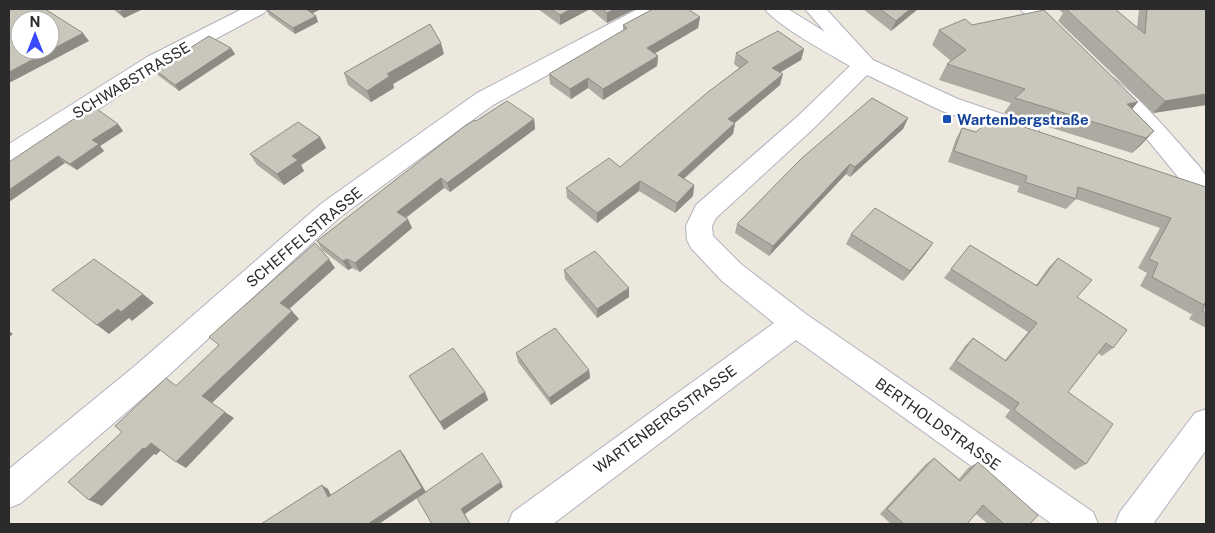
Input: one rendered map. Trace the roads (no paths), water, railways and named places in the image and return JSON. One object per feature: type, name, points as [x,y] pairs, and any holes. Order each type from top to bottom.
[{"type":"street","name":"SCHWABSTRASSE","points":[[9,156],[155,62],[257,9]]},
{"type":"street","name":"SCHEFFELSTRASSE","points":[[9,492],[147,375],[331,210],[485,99],[654,9]]},
{"type":"street","points":[[775,9],[810,34],[865,64],[949,104],[1048,138]]},
{"type":"street","points":[[814,9],[865,64]]},
{"type":"street","points":[[1030,9],[1155,130],[1204,188]]},
{"type":"street","points":[[796,323],[732,273],[700,240],[699,226],[705,212],[806,122],[865,64]]},
{"type":"street","points":[[1166,176],[1204,188]]},
{"type":"street","name":"WARTENBERGSTRASSE","points":[[525,524],[796,323]]},
{"type":"street","name":"BERTHOLDSTRASSE","points":[[796,323],[1081,524]]},
{"type":"street","points":[[1132,524],[1206,424]]},
{"type":"place","name":"Wartenbergstraße","points":[[947,119]]}]
